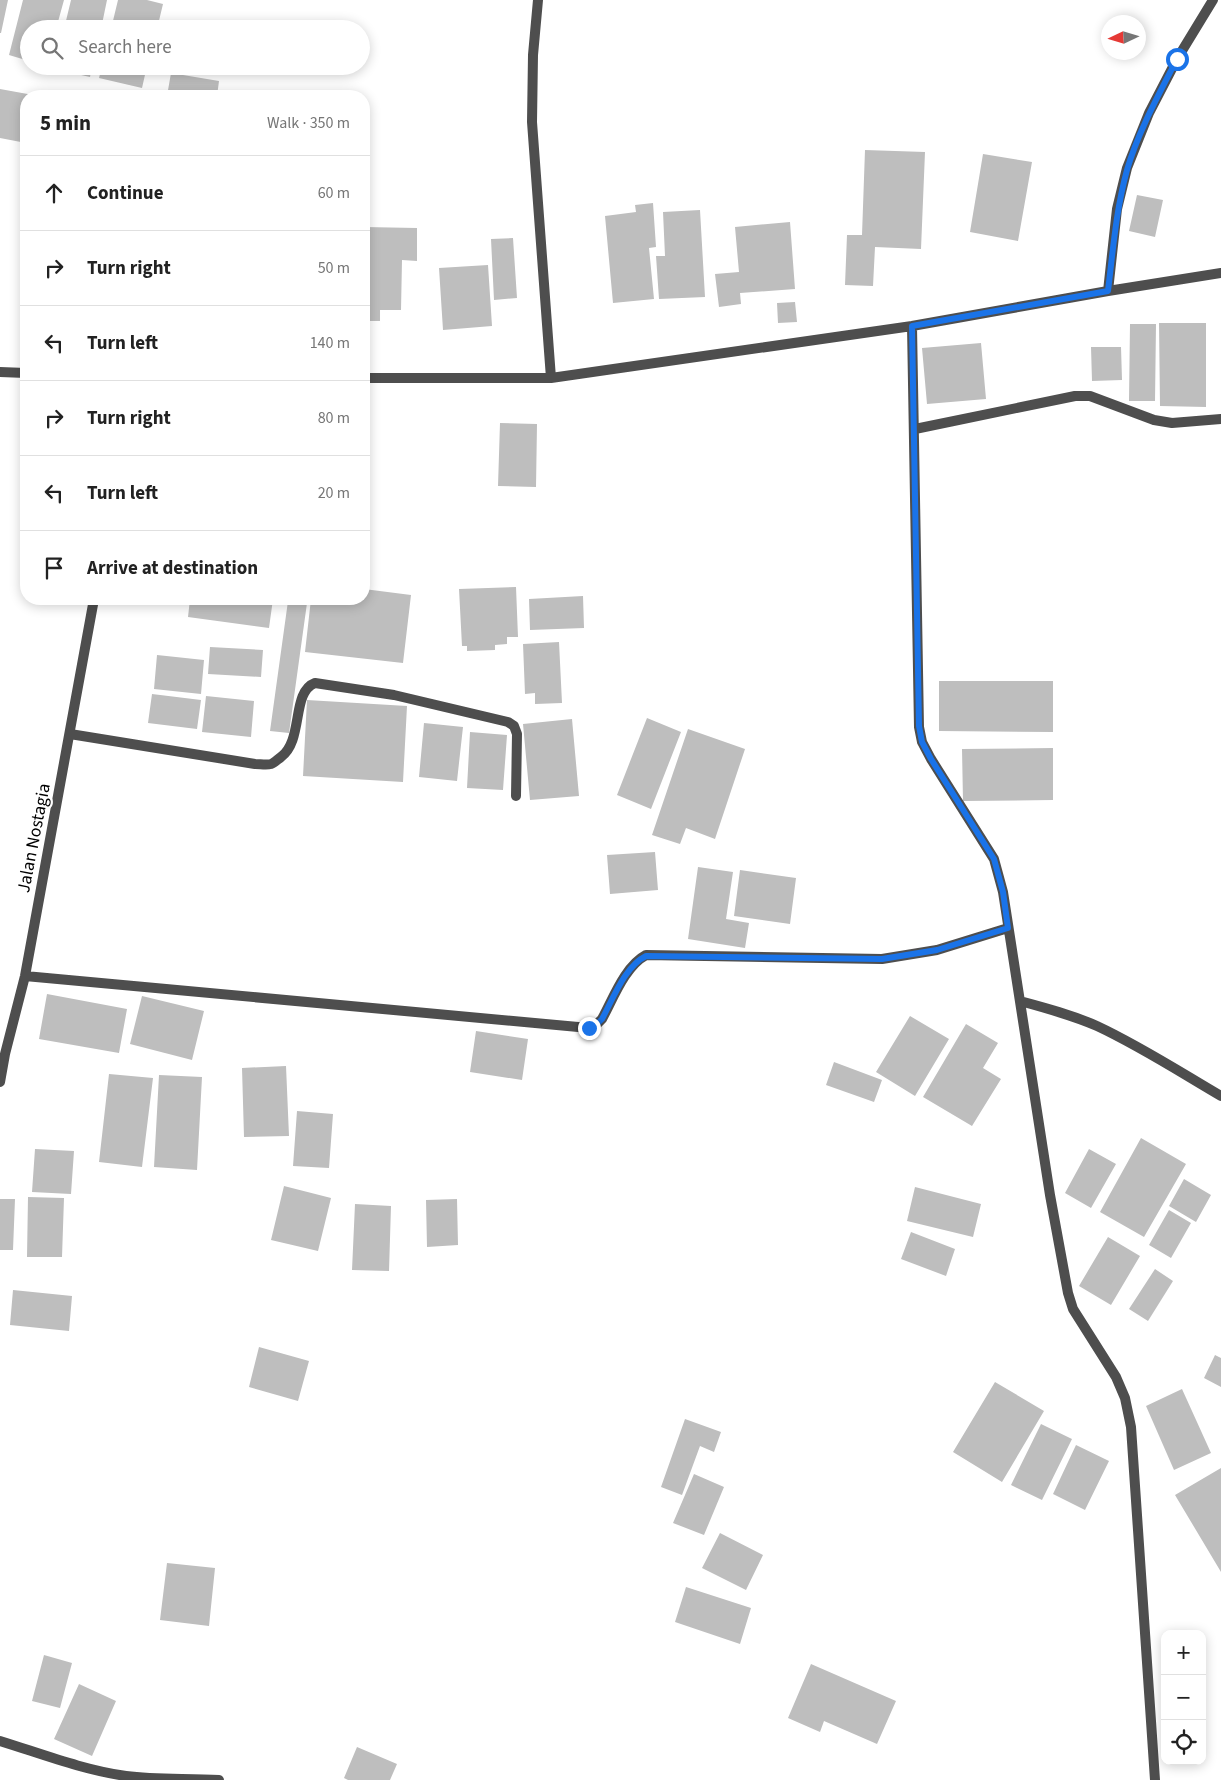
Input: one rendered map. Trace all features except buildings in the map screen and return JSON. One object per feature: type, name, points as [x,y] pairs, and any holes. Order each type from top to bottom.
[{"type":"street","points":[[538,0],[533,55],[532,122],[551,378]]},
{"type":"street","points":[[1108,291],[1117,209],[1127,168],[1149,113],[1177,59],[1213,0]]},
{"type":"street","points":[[370,378],[551,378],[912,326],[1221,273]]},
{"type":"street","points":[[912,326],[919,726],[922,742],[931,759],[994,859],[1003,892],[1050,1195],[1068,1293],[1073,1308],[1116,1377],[1125,1398],[1131,1427],[1155,1780]]},
{"type":"street","points":[[0,372],[20,373]]},
{"type":"street","points":[[915,429],[1075,396],[1090,396],[1154,420],[1172,423],[1221,419]]},
{"type":"street","name":"Jalan Nostagia","points":[[0,1082],[25,976],[93,605]]},
{"type":"street","points":[[70,734],[255,764],[272,764],[288,752],[294,738],[304,692],[308,685],[315,683],[394,695],[508,722],[514,726],[516,734],[516,796]]},
{"type":"street","points":[[25,976],[589,1028],[596,1025],[602,1019],[630,967],[646,956],[882,959],[937,950],[1008,928]]},
{"type":"street","points":[[1020,1001],[1058,1011],[1096,1025],[1142,1049],[1221,1096]]},
{"type":"street","points":[[0,1741],[94,1770],[127,1776],[162,1780],[219,1780]]},
{"type":"route","points":[[589,1028],[596,1025],[602,1019],[630,967],[646,956],[882,959],[937,950],[1008,928],[1003,892],[994,859],[931,759],[922,742],[919,726],[912,326],[1108,291],[1117,209],[1127,168],[1149,113],[1177,59]]}]
